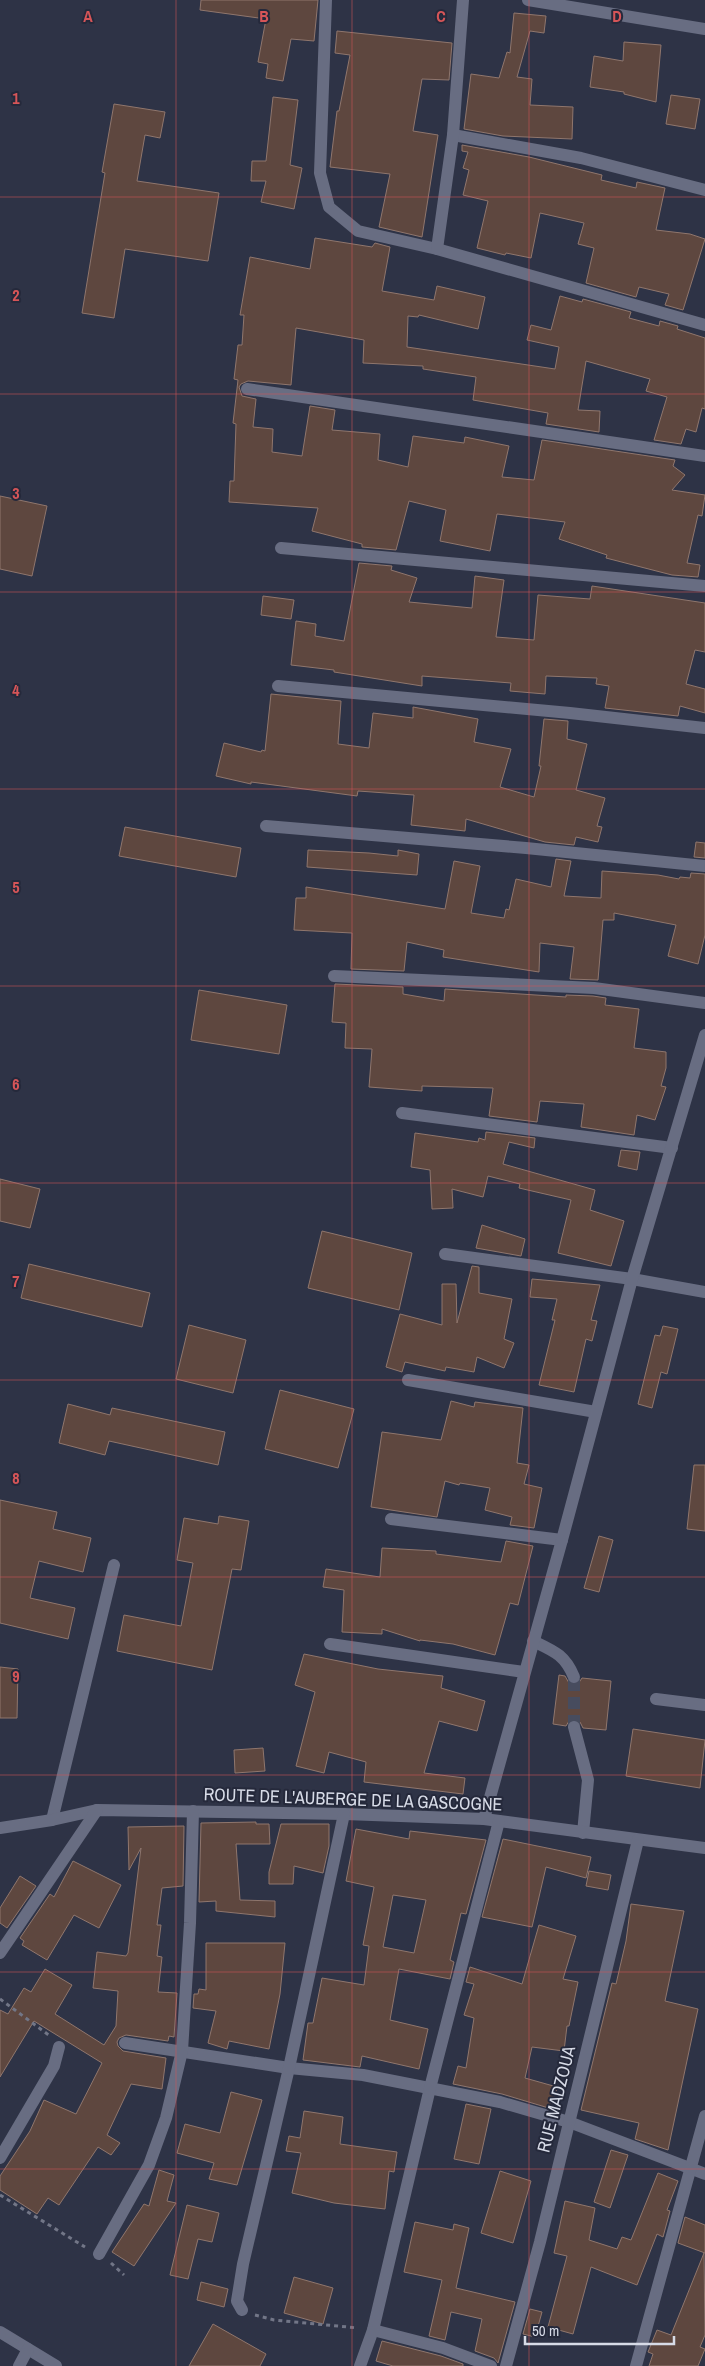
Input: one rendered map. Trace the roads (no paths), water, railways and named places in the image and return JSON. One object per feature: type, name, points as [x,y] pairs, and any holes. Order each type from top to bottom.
[{"type":"street","points":[[326,0],[320,173],[329,207],[358,231],[437,250],[705,325]]},
{"type":"street","points":[[437,250],[453,135],[463,0]]},
{"type":"street","points":[[528,0],[607,6],[705,29]]},
{"type":"street","points":[[453,135],[581,158],[705,190]]},
{"type":"street","points":[[247,389],[705,456]]},
{"type":"street","points":[[281,548],[705,586]]},
{"type":"street","points":[[278,686],[570,712],[705,728]]},
{"type":"street","points":[[266,826],[526,848],[705,866]]},
{"type":"street","points":[[334,976],[594,988],[705,1003]]},
{"type":"street","points":[[484,1819],[632,1279],[705,1035]]},
{"type":"street","points":[[402,1113],[672,1148]]},
{"type":"street","points":[[445,1254],[632,1279],[705,1292]]},
{"type":"street","points":[[408,1380],[596,1412]]},
{"type":"street","points":[[391,1519],[562,1540]]},
{"type":"street","points":[[52,1820],[114,1565]]},
{"type":"street","points":[[534,1641],[558,1653],[569,1664],[574,1677]]},
{"type":"street","points":[[330,1644],[524,1672]]},
{"type":"street","points":[[656,1699],[705,1705]]},
{"type":"street","points":[[574,1727],[588,1780],[583,1832]]},
{"type":"street","points":[[0,1953],[97,1810]]},
{"type":"street","name":"ROUTE DE L'AUBERGE DE LA GASCOGNE","points":[[0,1828],[52,1820],[97,1810],[344,1814],[484,1819],[705,1848]]},
{"type":"street","points":[[99,2254],[149,2165],[166,2118],[182,2051],[190,1924],[193,1811]]},
{"type":"street","points":[[242,2310],[237,2301],[243,2264],[289,2068],[344,1814]]},
{"type":"street","points":[[360,2366],[373,2330],[430,2088],[499,1821]]},
{"type":"street","name":"RUE MADZOUA","points":[[506,2366],[540,2242],[638,1840]]},
{"type":"street","points":[[125,2043],[289,2068],[363,2075],[500,2102],[568,2122],[705,2174]]},
{"type":"street","points":[[0,2158],[54,2066],[59,2048]]},
{"type":"street","points":[[636,2366],[705,2116]]},
{"type":"street","points":[[373,2330],[443,2348],[491,2366]]},
{"type":"street","points":[[0,2332],[56,2366]]},
{"type":"street","points":[[19,2366],[28,2350]]},
{"type":"tunnel","points":[[574,1677],[574,1727]]}]
